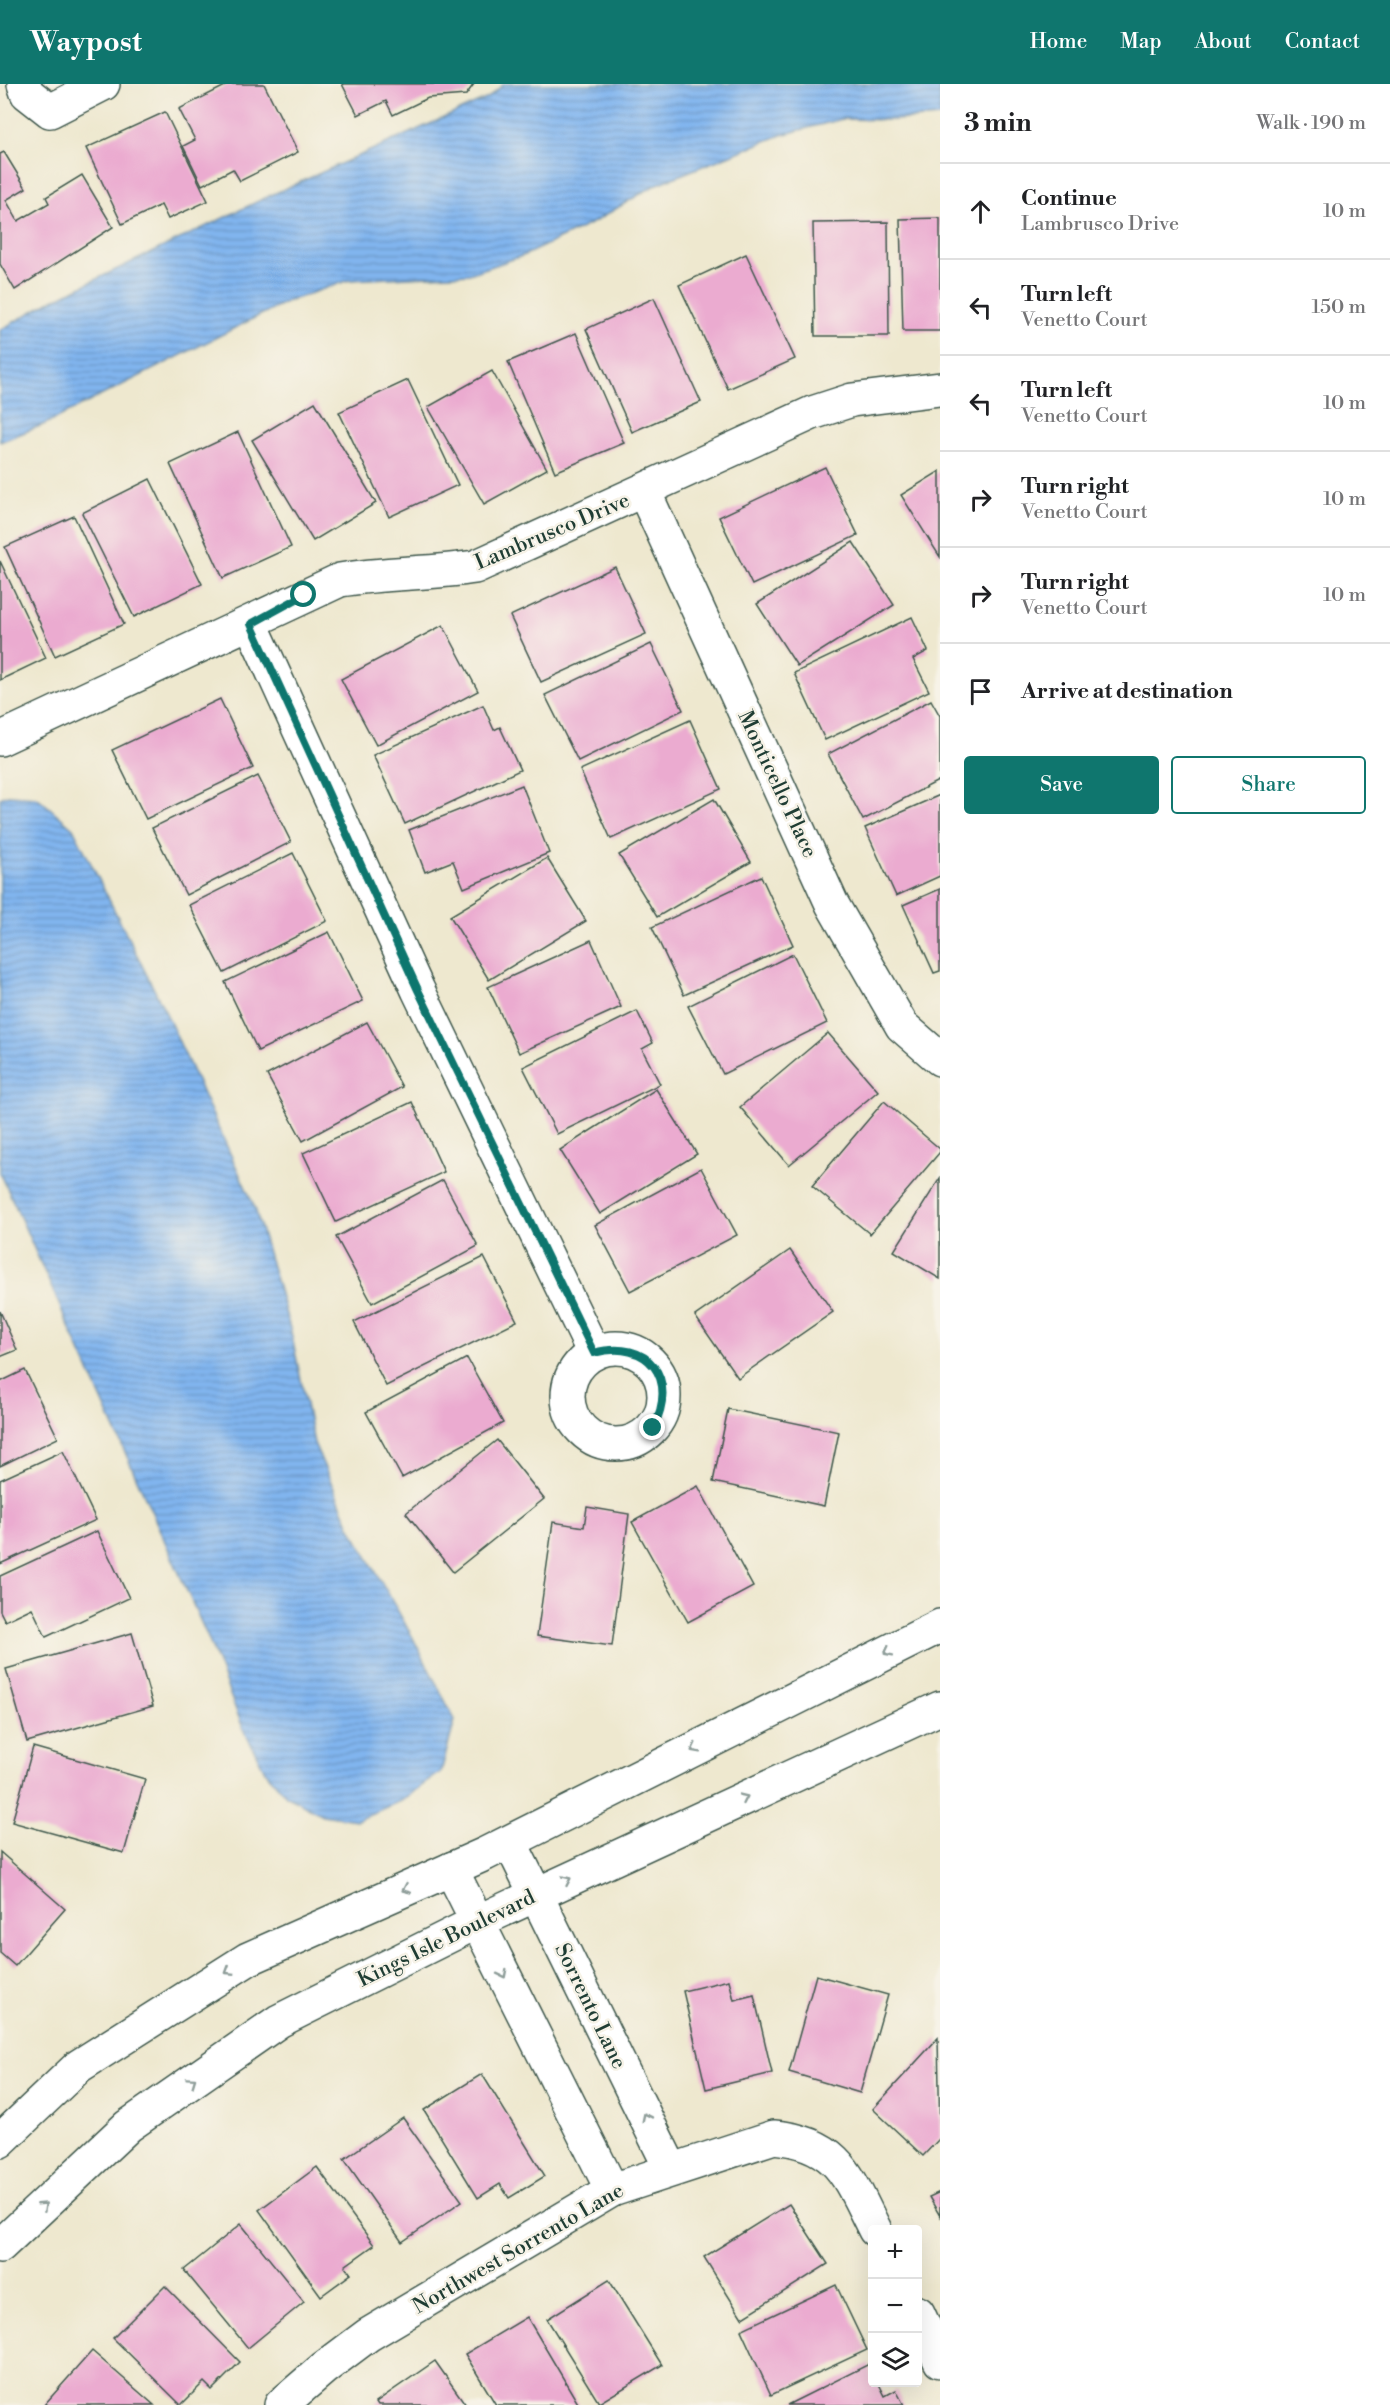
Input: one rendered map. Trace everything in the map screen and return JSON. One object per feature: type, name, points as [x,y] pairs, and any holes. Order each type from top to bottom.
[{"type":"street","points":[[24,84],[27,93],[50,111],[103,84]]},
{"type":"street","name":"Lambrusco Drive","points":[[0,739],[251,624],[304,595],[340,580],[371,574],[446,572],[475,567],[812,412],[852,400],[940,389]]},
{"type":"street","name":"Monticello Place","points":[[644,491],[832,904],[902,1026],[940,1059]]},
{"type":"street","points":[[251,624],[418,990],[594,1353]]},
{"type":"street","points":[[0,2141],[79,2066],[248,1959],[510,1842],[940,1626]]},
{"type":"street","name":"Kings Isle Boulevard","points":[[0,2246],[128,2126],[279,2021],[535,1894],[940,1708]]},
{"type":"street","name":"Sorrento Lane","points":[[510,1842],[671,2169]]},
{"type":"street","points":[[451,1869],[612,2190]]},
{"type":"street","name":"Northwest Sorrento Lane","points":[[281,2405],[324,2368],[368,2335],[612,2190],[774,2137],[797,2139],[831,2156],[843,2168],[873,2225]]},
{"type":"street","points":[[922,2322],[940,2361]]},
{"type":"water","points":[[504,84],[940,84],[940,117],[892,120],[842,119],[781,135],[655,185],[594,222],[525,255],[469,274],[349,280],[286,302],[45,424],[0,442],[0,330],[49,302],[269,196],[488,98]]},
{"type":"water","points":[[8,795],[37,797],[73,828],[166,1013],[255,1208],[291,1332],[314,1443],[350,1526],[412,1636],[455,1720],[441,1772],[400,1801],[357,1820],[322,1815],[286,1795],[265,1771],[243,1728],[208,1638],[0,1172],[0,798]]},
{"type":"building","points":[[229,84],[264,84],[298,152],[240,181],[233,169],[202,185],[183,146],[195,140],[179,109]]},
{"type":"building","points":[[342,84],[474,84],[466,95],[428,98],[393,115],[386,101],[358,115]]},
{"type":"building","points":[[165,112],[208,201],[168,219],[161,205],[122,224],[86,148]]},
{"type":"building","points":[[4,152],[26,188],[6,200],[18,221],[49,203],[46,197],[82,175],[113,227],[15,290],[0,264],[0,154]]},
{"type":"building","points":[[940,218],[940,331],[903,331],[900,219]]},
{"type":"building","points":[[888,222],[889,336],[815,336],[813,223]]},
{"type":"building","points":[[746,254],[795,359],[728,389],[679,285]]},
{"type":"building","points":[[654,298],[701,402],[632,432],[586,329]]},
{"type":"building","points":[[576,333],[624,443],[555,472],[508,362]]},
{"type":"building","points":[[492,371],[547,469],[484,504],[428,407]]},
{"type":"building","points":[[408,380],[458,485],[389,517],[339,412]]},
{"type":"building","points":[[315,402],[376,503],[313,541],[252,440]]},
{"type":"building","points":[[238,432],[291,547],[223,578],[170,464]]},
{"type":"building","points":[[825,467],[858,535],[752,585],[719,517]]},
{"type":"building","points":[[940,471],[940,557],[901,495]]},
{"type":"building","points":[[150,479],[202,584],[134,617],[82,513]]},
{"type":"building","points":[[74,516],[124,624],[55,656],[5,547]]},
{"type":"building","points":[[853,542],[894,605],[797,666],[757,604]]},
{"type":"building","points":[[0,561],[46,658],[0,680]]},
{"type":"building","points":[[615,567],[646,634],[541,682],[510,616]]},
{"type":"building","points":[[912,617],[928,651],[913,659],[929,691],[825,740],[794,673]]},
{"type":"building","points":[[443,625],[478,691],[376,745],[341,679]]},
{"type":"building","points":[[651,644],[683,710],[578,761],[545,695]]},
{"type":"building","points":[[220,699],[253,768],[146,819],[112,750]]},
{"type":"building","points":[[931,700],[940,716],[940,780],[863,820],[828,754]]},
{"type":"building","points":[[483,705],[494,730],[500,727],[520,770],[405,824],[373,755]]},
{"type":"building","points":[[690,720],[721,789],[611,839],[580,770]]},
{"type":"building","points":[[258,776],[291,842],[186,895],[152,828]]},
{"type":"building","points":[[522,785],[549,853],[464,888],[453,861],[425,872],[409,830]]},
{"type":"building","points":[[940,795],[940,876],[896,896],[865,828]]},
{"type":"building","points":[[714,799],[751,862],[657,917],[619,855]]},
{"type":"building","points":[[293,853],[327,921],[224,973],[189,905]]},
{"type":"building","points":[[547,858],[586,921],[489,980],[450,916]]},
{"type":"building","points":[[761,876],[793,945],[684,995],[652,927]]},
{"type":"building","points":[[940,889],[940,971],[934,973],[903,905]]},
{"type":"building","points":[[329,932],[363,1001],[258,1051],[225,982]]},
{"type":"building","points":[[591,940],[621,1007],[519,1053],[488,987]]},
{"type":"building","points":[[793,954],[827,1023],[723,1074],[688,1006]]},
{"type":"building","points":[[637,1011],[653,1043],[642,1049],[660,1084],[557,1134],[523,1067]]},
{"type":"building","points":[[367,1022],[402,1087],[303,1141],[267,1075]]},
{"type":"building","points":[[828,1033],[878,1091],[789,1165],[740,1107]]},
{"type":"building","points":[[656,1089],[697,1154],[600,1214],[560,1150]]},
{"type":"building","points":[[884,1101],[940,1149],[940,1152],[870,1234],[812,1186]]},
{"type":"building","points":[[412,1102],[444,1172],[336,1222],[303,1153]]},
{"type":"building","points":[[701,1168],[737,1235],[630,1291],[595,1225]]},
{"type":"building","points":[[940,1178],[940,1279],[894,1251]]},
{"type":"building","points":[[443,1180],[478,1246],[372,1303],[336,1237]]},
{"type":"building","points":[[790,1250],[833,1312],[738,1378],[695,1316]]},
{"type":"building","points":[[484,1257],[517,1321],[386,1386],[354,1322]]},
{"type":"building","points":[[0,1311],[17,1350],[0,1357]]},
{"type":"building","points":[[467,1358],[503,1423],[402,1478],[366,1412]]},
{"type":"building","points":[[25,1370],[58,1438],[0,1466],[0,1382]]},
{"type":"building","points":[[728,1409],[839,1432],[824,1506],[713,1482]]},
{"type":"building","points":[[497,1440],[544,1499],[453,1572],[406,1513]]},
{"type":"building","points":[[63,1451],[96,1520],[0,1564],[0,1480]]},
{"type":"building","points":[[698,1486],[753,1587],[688,1622],[632,1522]]},
{"type":"building","points":[[587,1507],[629,1514],[612,1646],[537,1636],[553,1522],[584,1527]]},
{"type":"building","points":[[97,1531],[129,1598],[46,1637],[32,1608],[5,1621],[0,1611],[0,1576]]},
{"type":"building","points":[[132,1633],[153,1706],[27,1742],[6,1669]]},
{"type":"building","points":[[33,1747],[145,1779],[124,1853],[12,1822]]},
{"type":"building","points":[[0,1852],[65,1909],[15,1966],[0,1953]]},
{"type":"building","points":[[816,1975],[888,1995],[860,2093],[789,2072]]},
{"type":"building","points":[[729,1980],[734,2000],[754,1995],[772,2073],[706,2089],[683,1991]]},
{"type":"building","points":[[938,2038],[940,2138],[923,2156],[873,2109]]},
{"type":"building","points":[[482,2074],[545,2176],[509,2198],[500,2184],[478,2198],[424,2110]]},
{"type":"building","points":[[403,2118],[462,2201],[402,2242],[344,2159]]},
{"type":"building","points":[[317,2167],[374,2245],[345,2266],[351,2274],[321,2296],[259,2210]]},
{"type":"building","points":[[940,2192],[940,2216],[929,2197]]},
{"type":"building","points":[[789,2204],[828,2264],[742,2318],[704,2257]]},
{"type":"building","points":[[241,2224],[304,2302],[248,2348],[184,2270]]},
{"type":"building","points":[[609,2280],[662,2365],[599,2403],[547,2319]]},
{"type":"building","points":[[836,2285],[867,2350],[771,2395],[741,2330]]},
{"type":"building","points":[[165,2286],[240,2362],[212,2390],[204,2382],[181,2405],[113,2338]]},
{"type":"building","points":[[527,2317],[579,2405],[496,2405],[465,2354]]},
{"type":"building","points":[[92,2351],[154,2405],[44,2405]]},
{"type":"building","points":[[435,2361],[466,2405],[378,2405],[376,2402]]},
{"type":"building","points":[[868,2364],[868,2387],[880,2387],[885,2396],[896,2390],[904,2405],[787,2405]]},
{"type":"route","points":[[304,595],[251,624],[418,990],[594,1353],[612,1348],[631,1351],[647,1360],[659,1375],[664,1393],[662,1411],[653,1428]]}]
